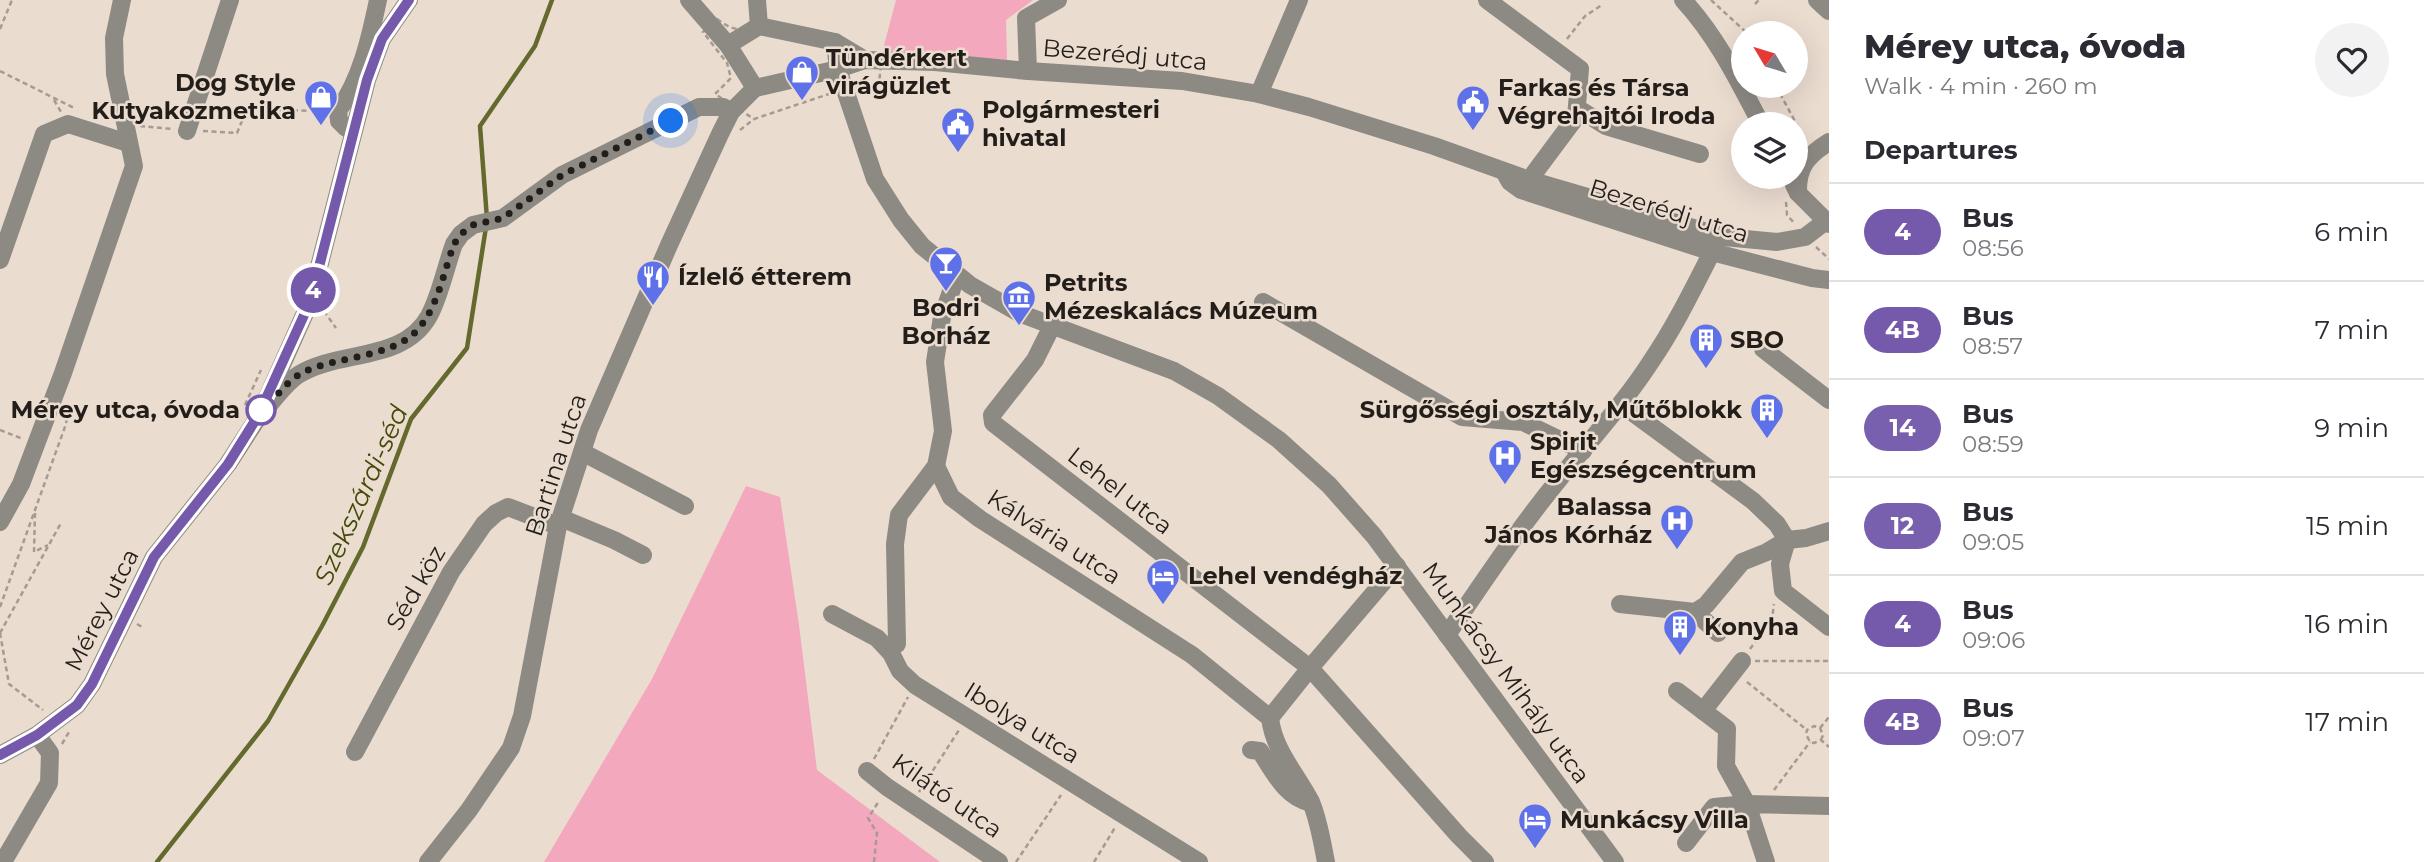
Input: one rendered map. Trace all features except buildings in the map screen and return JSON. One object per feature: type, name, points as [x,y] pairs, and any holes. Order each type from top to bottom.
[{"type":"street","points":[[0,522],[20,484],[56,391],[134,166],[115,74],[114,38],[122,0]]},
{"type":"street","points":[[195,131],[230,0]]},
{"type":"street","points":[[354,128],[346,128],[339,121],[338,111],[357,78],[379,0]]},
{"type":"street","name":"Mérey utca","points":[[0,755],[37,735],[77,705],[92,684],[154,557],[228,464],[310,302],[367,80],[382,39],[409,0]]},
{"type":"street","points":[[689,0],[728,45],[755,88],[865,60]]},
{"type":"street","points":[[757,0],[759,26]]},
{"type":"street","points":[[1028,71],[1026,18],[1058,0]]},
{"type":"street","points":[[1259,94],[1299,0]]},
{"type":"street","points":[[1487,0],[1580,69],[1576,117],[1529,180]]},
{"type":"street","points":[[1683,0],[1719,46],[1755,112]]},
{"type":"street","points":[[1817,0],[1829,11]]},
{"type":"street","points":[[728,45],[759,26],[835,42],[865,60]]},
{"type":"street","name":"Munkácsy Mihály utca","points":[[835,42],[838,69],[875,179],[901,220],[922,246],[957,275],[1019,313],[1174,371],[1245,414],[1279,440],[1329,485],[1374,536],[1615,862]]},
{"type":"street","name":"Bezerédj utca","points":[[865,60],[935,62],[1182,81],[1259,94],[1434,146],[1529,180],[1724,237],[1777,242],[1805,237],[1828,222]]},
{"type":"street","name":"Bartina utca","points":[[428,862],[469,810],[511,748],[522,716],[560,522],[589,430],[663,257],[731,112],[755,88]]},
{"type":"street","points":[[251,416],[298,375],[325,363],[401,344],[417,331],[429,315],[454,244],[461,234],[473,225],[503,218],[562,175],[699,107],[723,107],[731,112]]},
{"type":"street","points":[[1577,108],[1606,126],[1700,154]]},
{"type":"street","points":[[0,260],[44,134],[68,124],[128,143]]},
{"type":"street","points":[[1808,150],[1829,142]]},
{"type":"street","name":"Bezerédj utca","points":[[1504,172],[1510,182],[1521,190],[1712,252],[1829,281]]},
{"type":"street","points":[[1798,189],[1828,222]]},
{"type":"street","points":[[1447,635],[1510,543],[1653,360],[1685,306],[1712,252]]},
{"type":"street","points":[[897,644],[895,544],[899,515],[936,466],[943,431],[935,362],[942,317],[957,275]]},
{"type":"street","points":[[1263,302],[1462,417],[1523,422],[1583,451]]},
{"type":"street","name":"Lehel utca","points":[[1052,326],[1035,360],[992,415],[993,423],[1310,668]]},
{"type":"street","points":[[1763,349],[1829,400]]},
{"type":"street","points":[[1621,404],[1753,500],[1777,524],[1787,540],[1780,564],[1778,596],[1829,627]]},
{"type":"street","points":[[582,452],[685,506]]},
{"type":"street","name":"Kálvária utca","points":[[936,466],[951,497],[970,512],[1192,655],[1270,718]]},
{"type":"street","name":"Séd köz","points":[[355,752],[451,572],[484,524],[508,507],[560,522]]},
{"type":"street","points":[[560,522],[614,540],[643,555]]},
{"type":"street","points":[[1695,612],[1706,605],[1742,562],[1787,540],[1829,531]]},
{"type":"street","points":[[1326,862],[1311,803],[1277,747],[1270,718],[1397,566]]},
{"type":"street","points":[[1620,604],[1695,612],[1718,632]]},
{"type":"street","name":"Ibolya utca","points":[[832,614],[877,638],[891,653],[900,671],[915,685],[1199,862]]},
{"type":"street","points":[[1703,711],[1737,666]]},
{"type":"street","points":[[1310,668],[1485,862]]},
{"type":"street","points":[[1677,691],[1727,729],[1726,766],[1747,804],[1766,862]]},
{"type":"street","points":[[4,862],[49,783],[50,753],[37,735]]},
{"type":"street","points":[[1251,750],[1260,751],[1284,787],[1299,800],[1311,803]]},
{"type":"street","name":"Kilátó utca","points":[[867,771],[999,862]]},
{"type":"street","points":[[1686,843],[1714,807],[1747,804],[1829,806]]},
{"type":"path","points":[[0,29],[12,0]]},
{"type":"path","points":[[1711,0],[1737,21]]},
{"type":"path","points":[[1755,4],[1759,0]]},
{"type":"path","points":[[1556,52],[1585,16],[1602,5]]},
{"type":"path","points":[[0,71],[81,111]]},
{"type":"path","points":[[195,131],[237,133],[244,116],[275,110],[325,111],[326,119]]},
{"type":"path","points":[[126,124],[164,128]]},
{"type":"path","points":[[251,416],[253,385],[265,366]]},
{"type":"path","points":[[0,607],[66,424],[68,408],[64,398],[56,391]]},
{"type":"path","points":[[36,510],[34,552],[48,545]]},
{"type":"path","points":[[55,723],[52,716],[9,684],[0,633],[61,523]]},
{"type":"path","points":[[1737,666],[1772,619],[1778,596]]},
{"type":"path","points":[[1737,666],[1829,662]]},
{"type":"path","points":[[1737,666],[1807,730],[1810,742]]},
{"type":"path","points":[[867,771],[915,685]]},
{"type":"path","points":[[912,803],[967,717]]},
{"type":"path","points":[[1820,728],[1829,717]]},
{"type":"path","points":[[1807,730],[1814,726],[1820,728],[1823,735],[1821,740],[1810,742]]},
{"type":"path","points":[[1821,740],[1829,747]]},
{"type":"path","points":[[1774,789],[1810,742]]},
{"type":"path","points":[[1016,862],[1070,781]]},
{"type":"path","points":[[874,862],[877,833],[868,818],[887,787]]},
{"type":"path","points":[[1094,862],[1124,815]]},
{"type":"shaded area","points":[[896,0],[1033,0],[1006,20],[1007,60],[882,53]]},
{"type":"shaded area","points":[[746,486],[780,497],[817,770],[940,862],[544,862],[652,679]]},
{"type":"waterway","name":"Szekszárdi-séd","points":[[487,219],[480,126],[535,46],[552,0]]},
{"type":"waterway","name":"Szekszárdi-séd","points":[[157,862],[268,721],[363,547],[411,419],[467,348],[486,227]]},
{"type":"bus line","name":"4","points":[[0,755],[37,735],[77,705],[92,684],[154,557],[228,464],[258,416],[310,302],[367,80],[382,39],[409,0]]},
{"type":"place","name":"Tündérkert virágüzlet","points":[[802,102]]},
{"type":"place","name":"Dog Style Kutyakozmetika","points":[[321,127]]},
{"type":"place","name":"Farkas és Társa Végrehajtói Iroda","points":[[1473,132]]},
{"type":"place","name":"Polgármesteri hivatal","points":[[958,154]]},
{"type":"place","name":"Bodri Borház","points":[[946,293]]},
{"type":"place","name":"Ízlelő étterem","points":[[653,307]]},
{"type":"place","name":"Petrits Mézeskalács Múzeum","points":[[1019,327]]},
{"type":"place","name":"SBO","points":[[1706,370]]},
{"type":"place","name":"Mérey utca, óvoda","points":[[261,410]]},
{"type":"place","name":"Sürgősségi osztály, Műtőblokk","points":[[1767,440]]},
{"type":"place","name":"Spirit Egészségcentrum","points":[[1505,486]]},
{"type":"place","name":"Balassa János Kórház","points":[[1677,551]]},
{"type":"place","name":"Lehel vendégház","points":[[1163,606]]},
{"type":"place","name":"Konyha","points":[[1680,657]]},
{"type":"place","name":"Munkácsy Villa","points":[[1535,850]]},
{"type":"route","points":[[261,410],[258,416],[298,375],[325,363],[401,344],[417,331],[429,315],[454,244],[461,234],[473,225],[503,218],[562,175],[671,121]]}]
